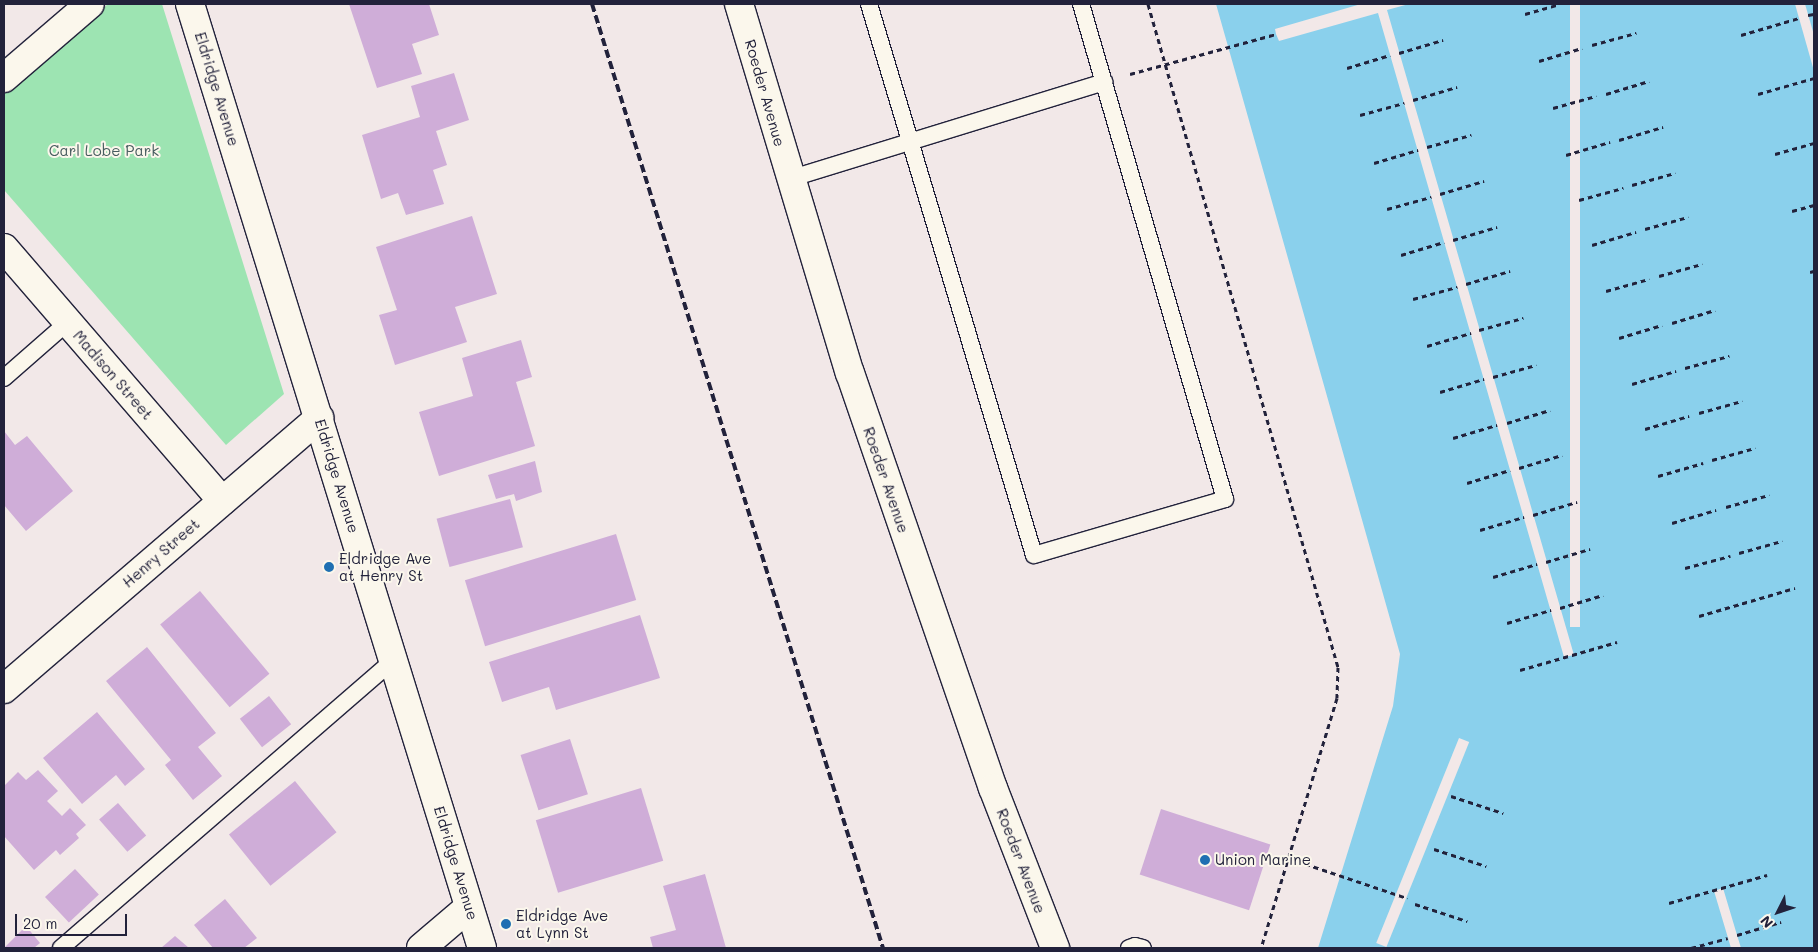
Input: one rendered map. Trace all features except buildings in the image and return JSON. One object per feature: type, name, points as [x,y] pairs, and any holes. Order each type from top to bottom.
[{"type":"street","points":[[4,78],[90,4]]},
{"type":"street","name":"Eldridge Avenue","points":[[190,4],[482,948]]},
{"type":"street","name":"Roeder Avenue","points":[[739,4],[789,179],[850,373],[993,788],[1055,948]]},
{"type":"street","name":"Madison Street","points":[[4,248],[222,501]]},
{"type":"street","name":"Henry Street","points":[[4,689],[319,418]]},
{"type":"street","points":[[421,948],[469,907]]},
{"type":"lane","points":[[869,4],[1034,555],[1224,499],[1082,4]]},
{"type":"lane","points":[[789,179],[1104,82]]},
{"type":"lane","points":[[4,378],[68,322]]},
{"type":"lane","points":[[61,948],[393,660]]},
{"type":"lane","points":[[1129,948],[1135,946],[1143,948]]},
{"type":"path","points":[[1148,4],[1338,667],[1337,698],[1262,948]]},
{"type":"path","points":[[1525,14],[1560,4]]},
{"type":"path","points":[[1808,15],[1814,14]]},
{"type":"path","points":[[1741,35],[1799,18]]},
{"type":"path","points":[[1592,46],[1636,33]]},
{"type":"path","points":[[1104,82],[1276,34]]},
{"type":"path","points":[[1399,53],[1443,40]]},
{"type":"path","points":[[1539,61],[1582,48]]},
{"type":"path","points":[[1347,68],[1390,56]]},
{"type":"path","points":[[1758,94],[1814,78]]},
{"type":"path","points":[[1606,94],[1649,81]]},
{"type":"path","points":[[1413,100],[1457,87]]},
{"type":"path","points":[[1553,108],[1596,96]]},
{"type":"path","points":[[1360,114],[1404,103]]},
{"type":"path","points":[[1619,140],[1663,127]]},
{"type":"path","points":[[1427,147],[1470,135]]},
{"type":"path","points":[[1566,155],[1610,142]]},
{"type":"path","points":[[1775,154],[1814,143]]},
{"type":"path","points":[[1374,163],[1418,150]]},
{"type":"path","points":[[1632,185],[1676,173]]},
{"type":"path","points":[[1440,194],[1484,182]]},
{"type":"path","points":[[1579,200],[1623,188]]},
{"type":"path","points":[[1387,209],[1431,197]]},
{"type":"path","points":[[1792,211],[1814,205]]},
{"type":"path","points":[[1645,230],[1688,218]]},
{"type":"path","points":[[1453,240],[1497,227]]},
{"type":"path","points":[[1592,245],[1636,232]]},
{"type":"path","points":[[1400,255],[1444,242]]},
{"type":"path","points":[[1659,276],[1702,264]]},
{"type":"path","points":[[1466,284],[1510,271]]},
{"type":"path","points":[[1810,272],[1814,271]]},
{"type":"path","points":[[1606,291],[1649,279]]},
{"type":"path","points":[[1413,299],[1457,287]]},
{"type":"path","points":[[1672,323],[1716,310]]},
{"type":"path","points":[[1479,330],[1523,318]]},
{"type":"path","points":[[1619,338],[1662,325]]},
{"type":"path","points":[[1427,346],[1471,333]]},
{"type":"path","points":[[1685,368],[1728,356]]},
{"type":"path","points":[[1493,377],[1536,364]]},
{"type":"path","points":[[1632,384],[1676,371]]},
{"type":"path","points":[[1440,392],[1484,379]]},
{"type":"path","points":[[1699,414],[1742,401]]},
{"type":"path","points":[[1507,422],[1550,410]]},
{"type":"path","points":[[1645,429],[1689,416]]},
{"type":"path","points":[[1453,438],[1497,425]]},
{"type":"path","points":[[1712,460],[1755,448]]},
{"type":"path","points":[[1519,468],[1562,455]]},
{"type":"path","points":[[1658,476],[1703,463]]},
{"type":"path","points":[[1467,483],[1510,470]]},
{"type":"path","points":[[1726,507],[1769,495]]},
{"type":"path","points":[[1533,515],[1577,502]]},
{"type":"path","points":[[1672,523],[1716,510]]},
{"type":"path","points":[[1480,530],[1524,517]]},
{"type":"path","points":[[1739,553],[1782,541]]},
{"type":"path","points":[[1546,562],[1590,549]]},
{"type":"path","points":[[1686,568],[1730,556]]},
{"type":"path","points":[[1494,576],[1537,564]]},
{"type":"path","points":[[1699,616],[1795,588]]},
{"type":"path","points":[[1560,608],[1603,595]]},
{"type":"path","points":[[1507,623],[1551,610]]},
{"type":"path","points":[[1520,670],[1617,642]]},
{"type":"path","points":[[1451,796],[1503,813]]},
{"type":"path","points":[[1434,849],[1486,866]]},
{"type":"path","points":[[1288,858],[1407,898]]},
{"type":"path","points":[[1670,904],[1767,875]]},
{"type":"path","points":[[1415,904],[1467,921]]},
{"type":"path","points":[[1737,935],[1781,922]]},
{"type":"path","points":[[1691,948],[1728,938]]},
{"type":"green space","name":"Carl Lobe Park","points":[[108,4],[162,4],[284,394],[226,445],[4,190],[4,94]]},
{"type":"water","points":[[1216,4],[1814,4],[1814,948],[1318,948],[1393,706],[1400,654]]},
{"type":"pier","points":[[1361,4],[1409,4],[1387,10],[1574,655],[1564,657],[1378,13],[1279,41],[1276,34],[1275,29]]},
{"type":"pier","points":[[1570,4],[1580,4],[1580,627],[1570,627]]},
{"type":"pier","points":[[1795,4],[1805,4],[1814,35],[1814,71]]},
{"type":"pier","points":[[1459,738],[1469,742],[1386,947],[1376,943]]},
{"type":"pier","points":[[1723,888],[1741,948],[1731,948],[1714,891]]},
{"type":"railway","points":[[592,4],[883,948]]},
{"type":"place","name":"Eldridge Ave at Henry St","points":[[329,567]]},
{"type":"place","name":"Union Marine","points":[[1205,860]]},
{"type":"place","name":"Eldridge Ave at Lynn St","points":[[506,924]]}]
